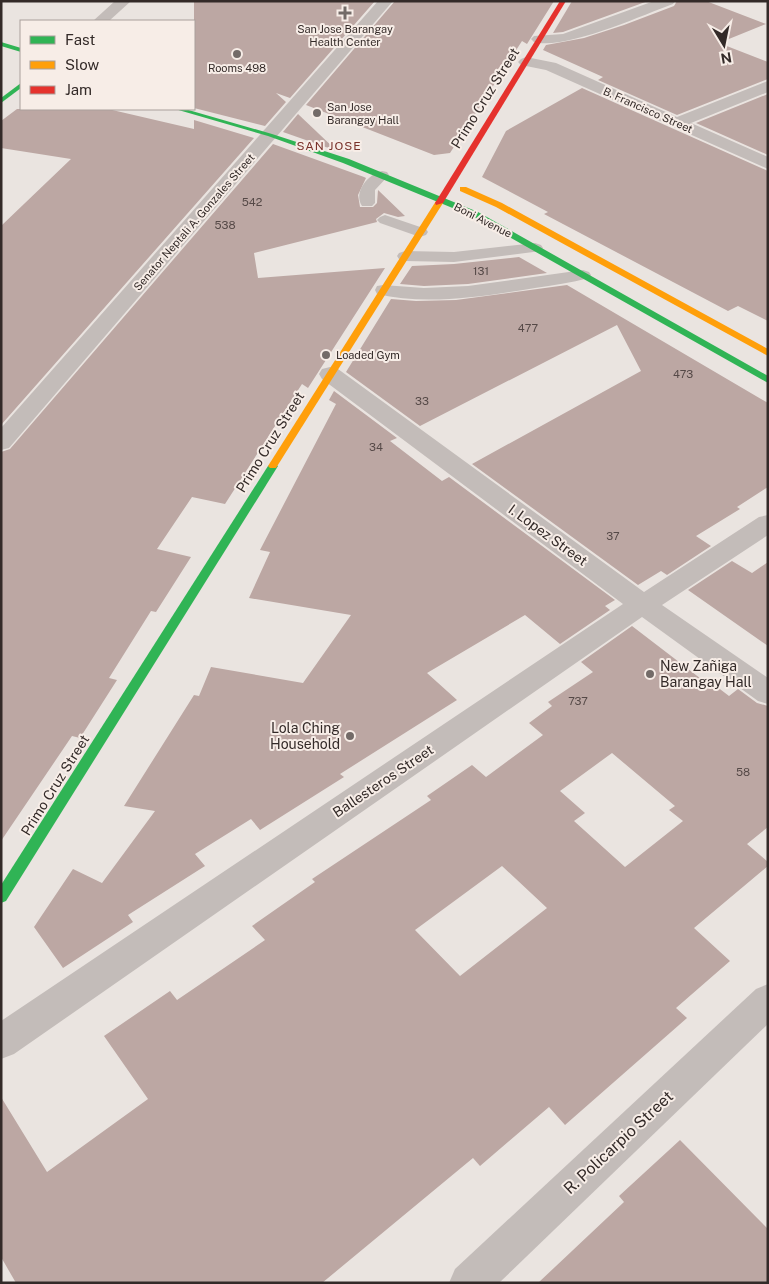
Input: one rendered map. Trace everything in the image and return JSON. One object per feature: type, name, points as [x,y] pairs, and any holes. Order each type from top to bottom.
[{"type":"street","name":"Senator Neptali A. Gonzales Street","points":[[1,443],[386,1]]},
{"type":"street","name":"Primo Cruz Street","points":[[1,897],[451,184],[563,1]]},
{"type":"street","points":[[540,39],[566,38],[668,1]]},
{"type":"street","points":[[101,20],[120,2]]},
{"type":"street","points":[[1,44],[20,50]]},
{"type":"street","name":"B. Francisco Street","points":[[526,62],[550,66],[768,164]]},
{"type":"street","points":[[1,101],[20,86]]},
{"type":"street","points":[[677,123],[768,86]]},
{"type":"street","name":"Boni Avenue","points":[[184,110],[277,127],[474,214],[768,380]]},
{"type":"street","name":"Boni Avenue","points":[[437,178],[499,205],[768,353]]},
{"type":"street","name":"I. Lopez Street","points":[[330,374],[642,604],[768,693]]},
{"type":"street","name":"Ballesteros Street","points":[[1,1042],[642,604],[665,592],[768,523]]},
{"type":"street","name":"R. Policarpio Street","points":[[469,1283],[768,1000]]},
{"type":"lane","points":[[367,203],[368,187],[382,175]]},
{"type":"lane","points":[[385,220],[420,232]]},
{"type":"lane","points":[[405,256],[454,257],[535,248]]},
{"type":"lane","points":[[383,290],[429,294],[470,291],[583,275]]},
{"type":"building","points":[[194,1],[375,1],[290,98],[276,93],[286,102],[265,126],[195,108]]},
{"type":"building","points":[[395,1],[554,1],[527,44],[522,41],[450,153],[434,155],[306,105]]},
{"type":"building","points":[[572,1],[648,1],[563,32],[553,33]]},
{"type":"building","points":[[677,1],[706,1],[766,24],[719,43],[768,62],[768,79],[677,115],[598,80],[603,77],[543,50],[546,45],[584,38],[624,25],[674,6]]},
{"type":"building","points":[[582,88],[768,171],[768,321],[738,306],[728,311],[544,214],[548,212],[482,177],[506,131]]},
{"type":"building","points":[[768,94],[768,155],[696,123]]},
{"type":"building","points":[[17,109],[112,110],[194,129],[194,120],[254,138],[1,425],[1,226],[71,159],[1,148],[1,121]]},
{"type":"building","points":[[298,114],[337,151],[283,132]]},
{"type":"building","points":[[273,144],[366,178],[358,195],[360,207],[373,207],[377,203],[378,190],[405,216],[398,217],[384,213],[376,219],[377,222],[254,253],[258,278],[385,268],[308,388],[302,384],[225,504],[192,497],[157,549],[191,557],[156,612],[151,611],[109,678],[117,680],[80,738],[72,736],[1,841],[1,452],[10,449]]},
{"type":"building","points":[[519,257],[547,273],[468,284],[424,286],[400,284],[412,266],[454,264]]},
{"type":"building","points":[[567,285],[768,403],[768,487],[737,507],[740,509],[696,536],[711,546],[667,575],[661,571],[638,585],[472,464],[641,371],[617,325],[420,426],[346,372],[391,299],[416,301],[456,300]]},
{"type":"building","points":[[334,391],[397,438],[390,441],[442,481],[449,477],[615,600],[605,606],[610,610],[560,644],[525,615],[427,673],[457,700],[340,774],[344,777],[260,830],[251,819],[195,854],[205,866],[128,915],[133,922],[63,968],[34,927],[73,869],[102,883],[155,811],[124,806],[194,695],[199,696],[211,667],[303,683],[351,615],[249,598],[270,552],[260,550],[336,404],[329,400]]},
{"type":"building","points":[[732,561],[752,573],[768,562],[768,646],[688,590]]},
{"type":"building","points":[[632,626],[709,685],[712,683],[729,696],[738,689],[757,703],[768,706],[768,827],[747,844],[768,862],[768,866],[694,928],[730,961],[676,1008],[687,1018],[565,1125],[549,1107],[480,1166],[473,1158],[322,1283],[16,1283],[1,1257],[1,1097],[47,1172],[148,1099],[104,1036],[170,991],[177,1000],[265,940],[252,926],[315,882],[312,879],[431,800],[427,796],[472,765],[486,777],[543,735],[529,723],[552,706],[548,702],[593,672],[581,662]],"holes":[[[612,753],[675,806],[669,810],[683,821],[625,867],[574,821],[585,813],[560,791]],[[502,866],[547,908],[460,976],[415,930]]]},
{"type":"building","points":[[680,1140],[768,1229],[768,1283],[538,1283],[624,1202],[619,1196]]},
{"type":"traffic: fast","points":[[1,44],[20,50]]},
{"type":"traffic: fast","points":[[1,101],[20,86]]},
{"type":"traffic: fast","points":[[182,110],[270,135],[346,161],[475,214],[768,380]]},
{"type":"traffic: fast","points":[[1,897],[273,466]]},
{"type":"traffic: slow","points":[[463,189],[499,205],[768,353]]},
{"type":"traffic: slow","points":[[273,466],[439,203]]},
{"type":"traffic: jam","points":[[439,203],[563,1]]},
{"type":"place","name":"San Jose Barangay Health Center","points":[[345,13]]},
{"type":"place","name":"Rooms 498","points":[[237,54]]},
{"type":"place","name":"San Jose Barangay Hall","points":[[317,113]]},
{"type":"place","name":"Loaded Gym","points":[[326,355]]},
{"type":"place","name":"New Zañiga Barangay Hall","points":[[650,674]]},
{"type":"place","name":"Lola Ching Household","points":[[350,736]]},
{"type":"district","name":"SAN JOSE","points":[[329,146]]}]
